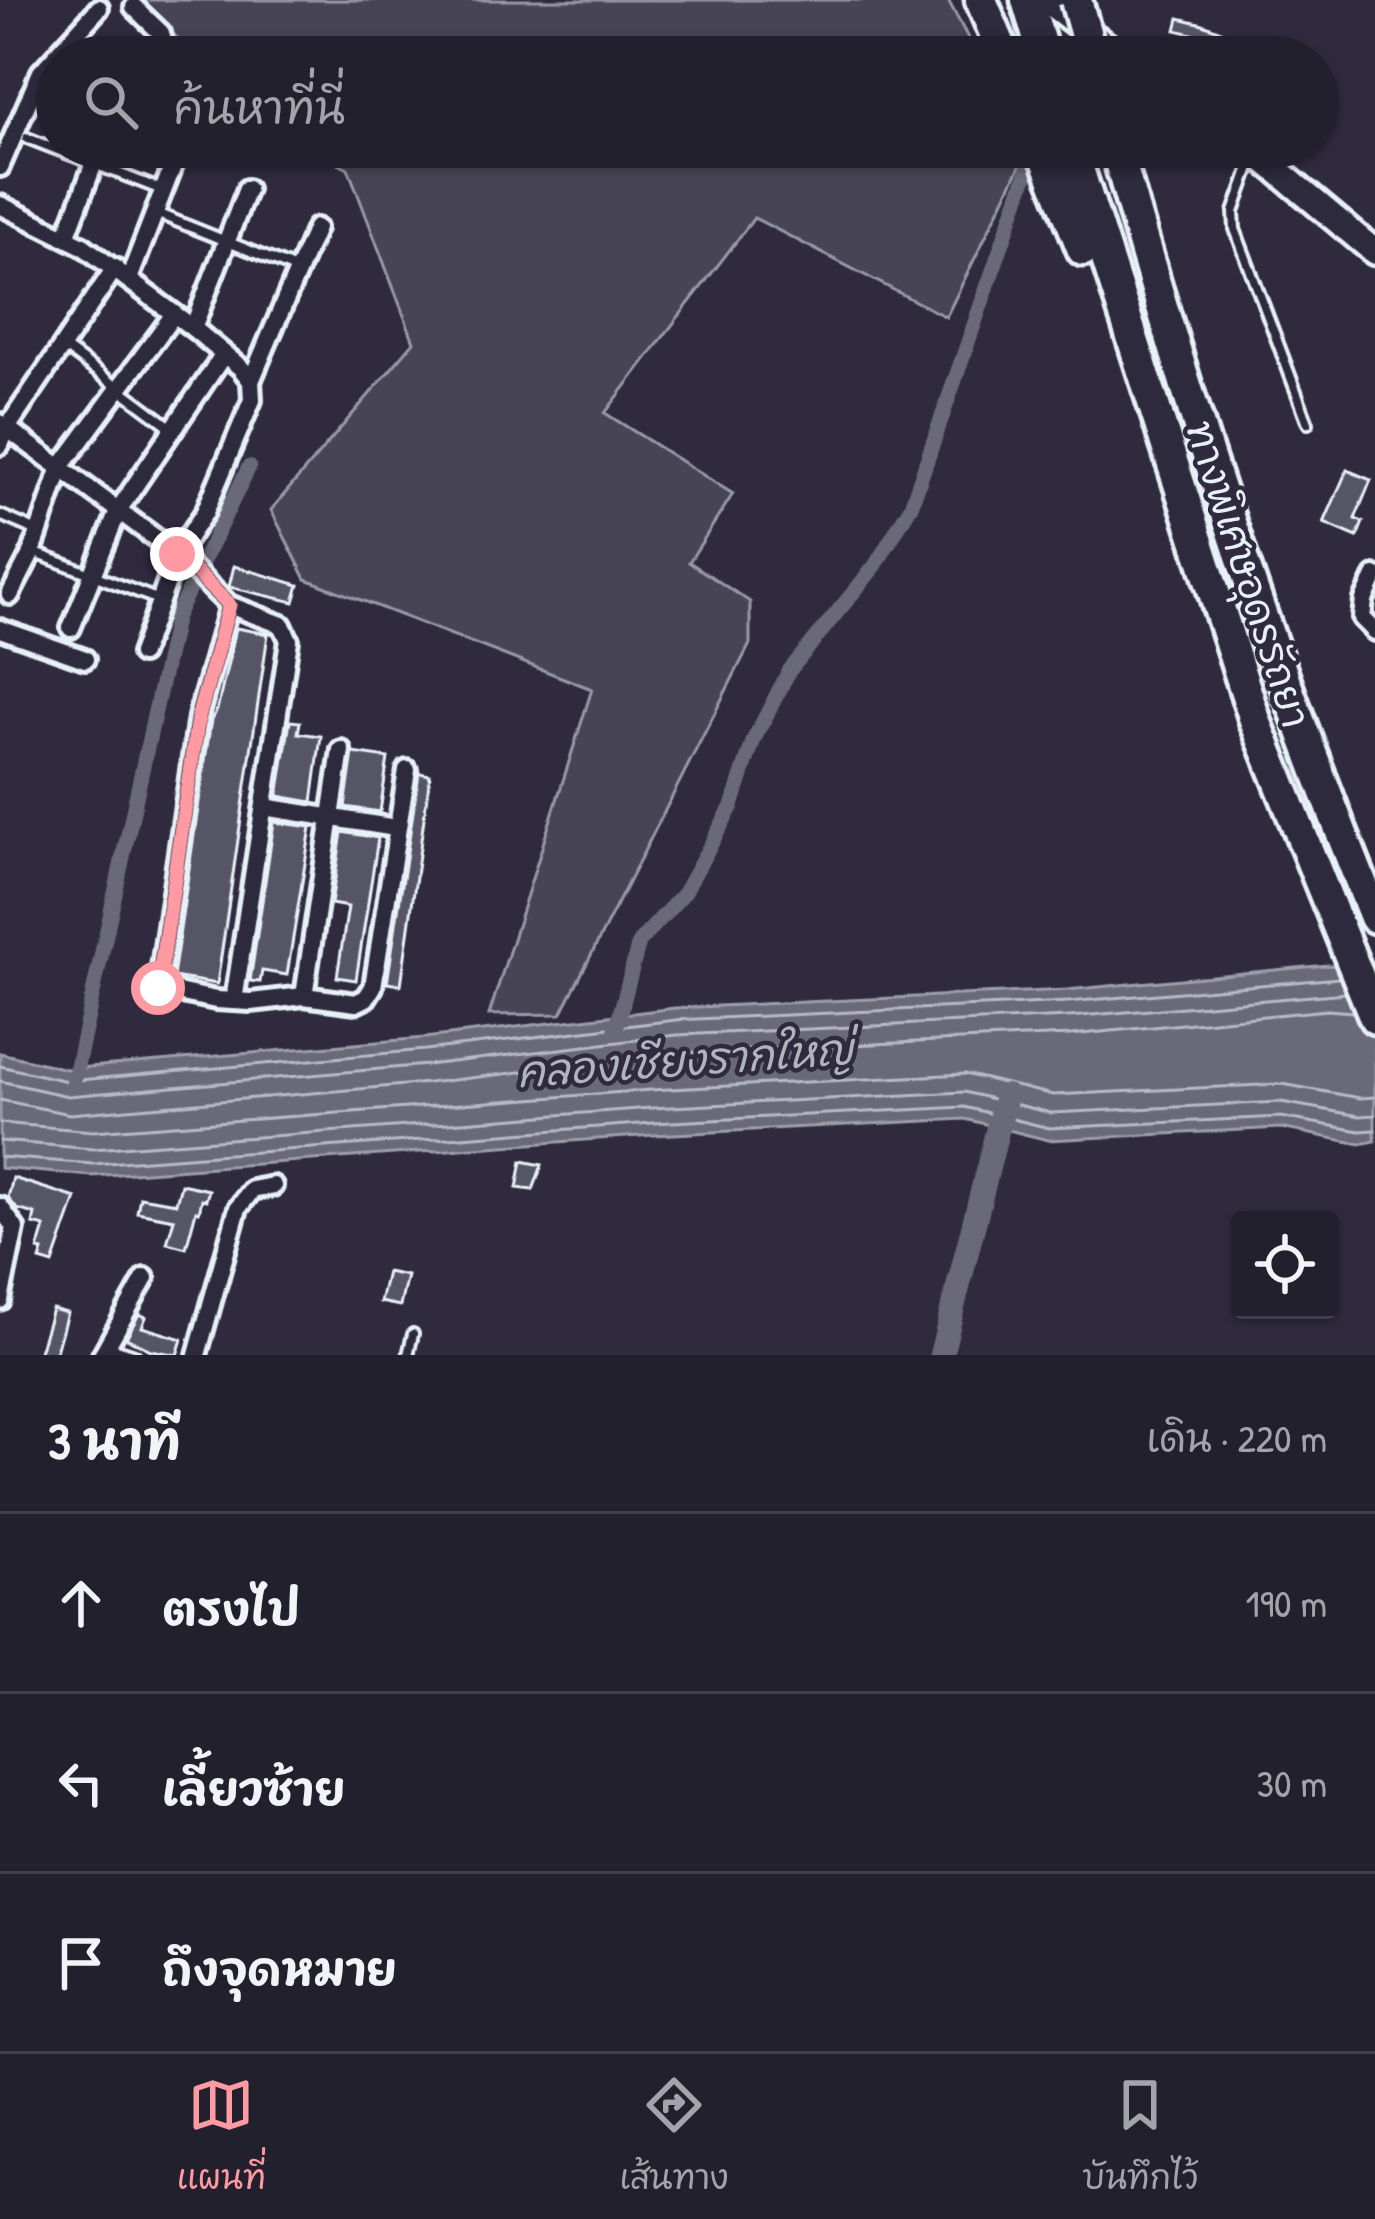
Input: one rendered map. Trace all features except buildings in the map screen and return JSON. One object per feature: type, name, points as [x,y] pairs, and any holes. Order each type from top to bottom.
[{"type":"highway","points":[[981,0],[997,36]]},
{"type":"highway","points":[[1027,0],[1038,36]]},
{"type":"highway","points":[[1077,0],[1086,36]]},
{"type":"highway","points":[[1050,168],[1078,236],[1184,557],[1213,634],[1256,723]]},
{"type":"highway","name":"ทางพิเศษอุดรรัถยา","points":[[1078,168],[1256,723],[1375,1018]]},
{"type":"highway","name":"ทางพิเศษอุดรรัถยา","points":[[1123,168],[1242,552],[1328,801],[1375,917]]},
{"type":"main road","points":[[1046,0],[1093,36]]},
{"type":"main road","points":[[1077,0],[1117,36]]},
{"type":"main road","points":[[1275,168],[1375,252]]},
{"type":"street","points":[[134,7],[162,36]]},
{"type":"street","points":[[80,36],[99,8]]},
{"type":"street","points":[[0,167],[36,84]]},
{"type":"street","points":[[67,235],[92,168]]},
{"type":"street","points":[[172,168],[122,273],[62,346],[2,432],[62,467],[119,509],[184,560],[229,605],[288,631],[234,1001]]},
{"type":"street","points":[[193,328],[247,188]]},
{"type":"street","points":[[0,205],[67,235],[122,273],[251,381]]},
{"type":"street","points":[[141,655],[160,600],[184,560],[252,400],[251,381],[316,228]]},
{"type":"street","points":[[10,595],[32,551],[62,467],[174,314]]},
{"type":"street","points":[[71,628],[119,509],[224,354]]},
{"type":"street","points":[[1375,576],[1362,618],[1375,632]]},
{"type":"street","points":[[229,605],[198,718],[158,988],[234,1001],[304,996],[356,1003],[366,998],[373,987],[407,770]]},
{"type":"street","points":[[0,629],[85,659]]},
{"type":"street","points":[[304,996],[341,750]]},
{"type":"street","points":[[264,807],[396,828]]},
{"type":"street","points":[[197,1355],[238,1208],[252,1190],[273,1186]]},
{"type":"street","points":[[0,1207],[15,1228],[0,1300]]},
{"type":"street","points":[[104,1350],[145,1278]]},
{"type":"lane","points":[[27,138],[36,140]]},
{"type":"lane","points":[[120,168],[164,190]]},
{"type":"lane","points":[[1247,168],[1234,212],[1235,229],[1308,423]]},
{"type":"lane","points":[[155,212],[298,270]]},
{"type":"lane","points":[[62,346],[173,429]]},
{"type":"lane","points":[[0,515],[39,532]]},
{"type":"lane","points":[[32,551],[160,600]]},
{"type":"lane","points":[[409,1355],[413,1334]]},
{"type":"lane","points":[[104,1350],[134,1355]]},
{"type":"shaded area","points":[[135,0],[948,0],[967,36],[175,36]]},
{"type":"shaded area","points":[[348,168],[1019,168],[946,317],[754,218],[605,413],[733,494],[689,562],[750,602],[750,644],[561,1014],[489,1015],[592,689],[306,579],[271,510],[414,342]]},
{"type":"water","name":"คลองเชียงรากใหญ่","points":[[1327,965],[1375,968],[1375,1141],[1360,1144],[1281,1128],[1048,1140],[965,1119],[654,1135],[92,1176],[0,1168],[0,1053],[66,1069],[424,1038],[675,1008],[1067,990]]},
{"type":"waterway","points":[[1074,36],[1077,26]]},
{"type":"waterway","name":"คลองเชียงรากใหญ่","points":[[615,1033],[639,942],[684,893],[732,806],[754,739],[789,671],[875,566],[911,506],[1029,168]]},
{"type":"waterway","points":[[73,1084],[176,616],[249,467]]},
{"type":"waterway","points":[[941,1355],[1006,1096]]},
{"type":"route","points":[[158,988],[198,718],[229,605],[177,554]]}]
